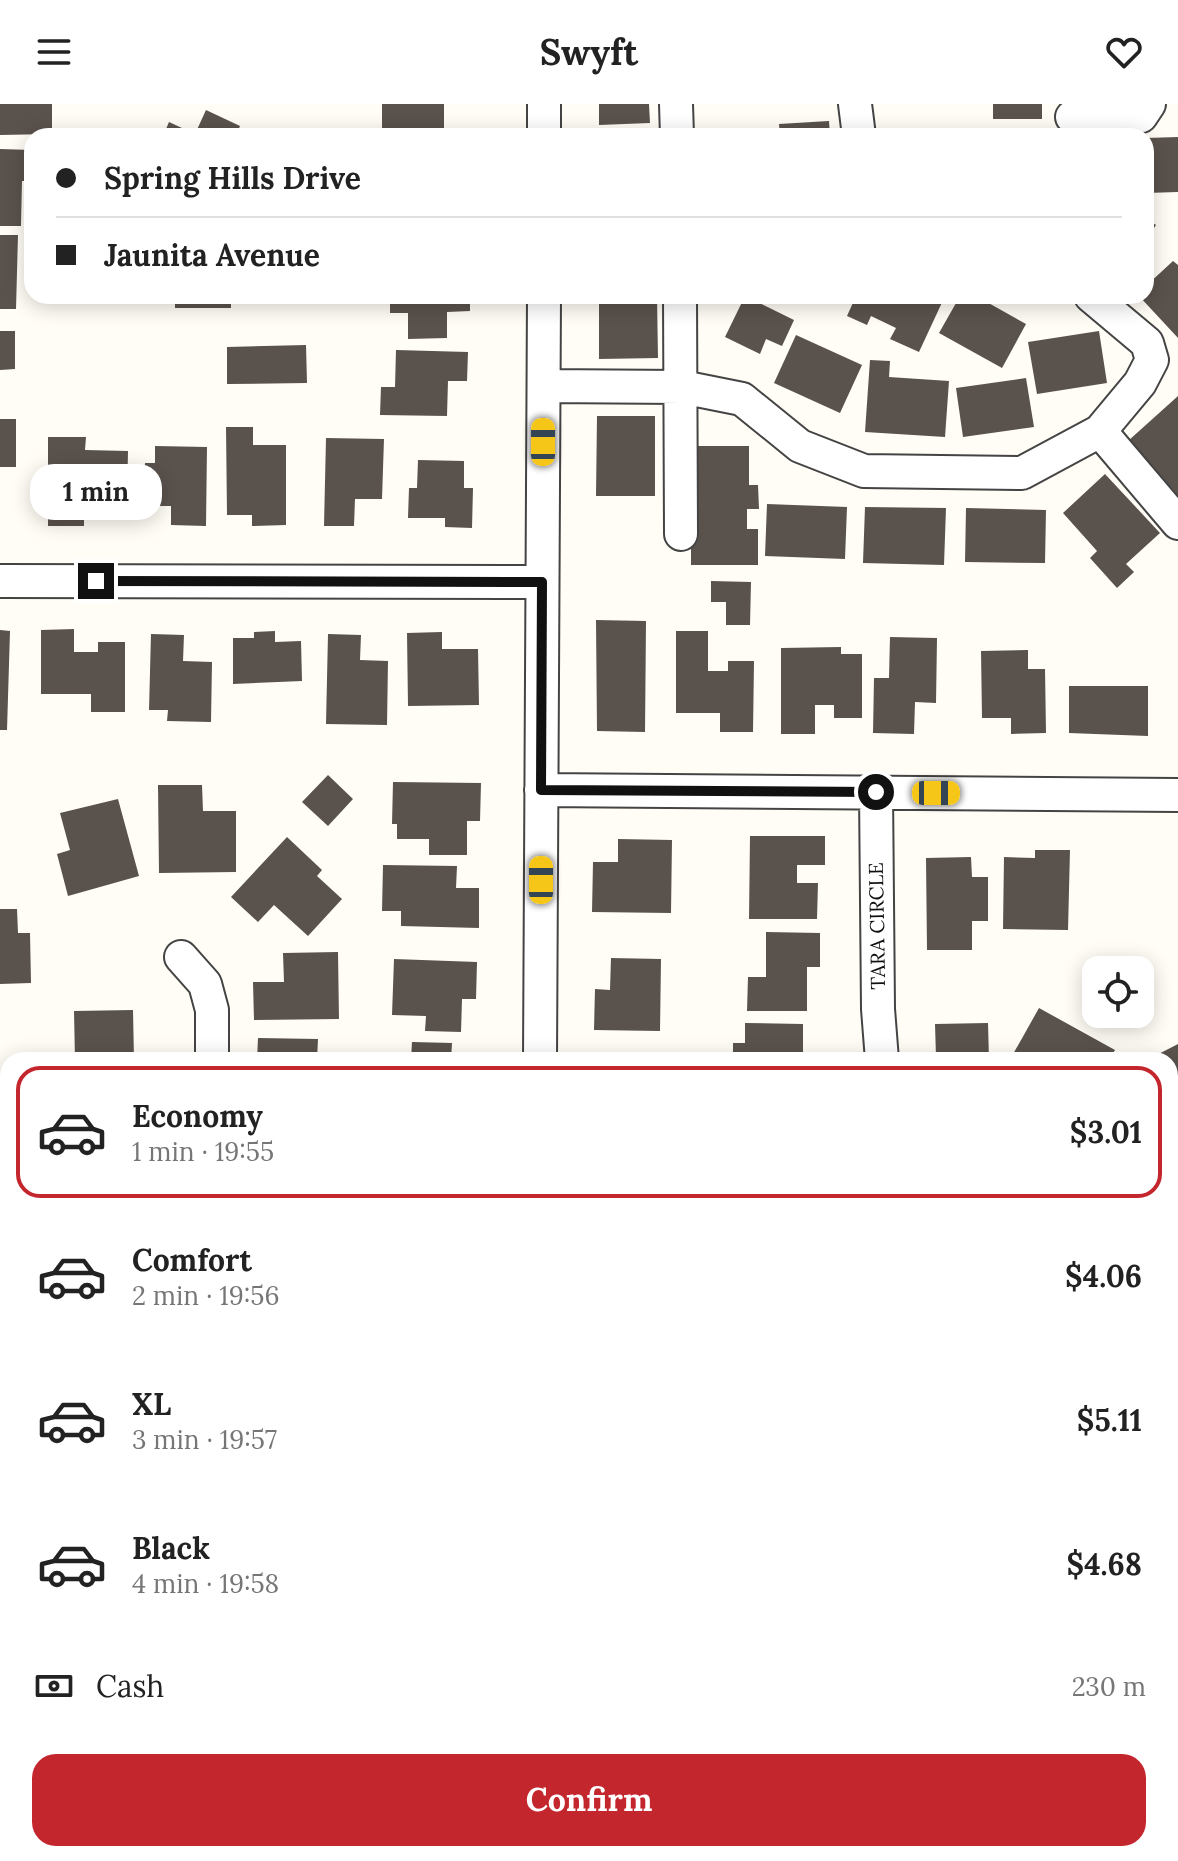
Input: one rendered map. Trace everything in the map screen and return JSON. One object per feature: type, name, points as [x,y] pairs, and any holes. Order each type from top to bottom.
[{"type":"street","points":[[544,104],[544,128]]},
{"type":"street","points":[[676,104],[677,128]]},
{"type":"street","points":[[855,104],[858,128]]},
{"type":"street","points":[[1072,119],[1141,116],[1149,104]]},
{"type":"street","points":[[540,1052],[544,304]]},
{"type":"street","points":[[680,304],[681,534]]},
{"type":"street","points":[[544,386],[682,387],[742,399],[800,446],[864,471],[1022,473],[1100,431],[1140,383],[1152,360],[1147,343],[1101,304]]},
{"type":"street","points":[[1100,431],[1178,523]]},
{"type":"street","points":[[0,581],[542,582]]},
{"type":"street","points":[[541,790],[1178,795]]},
{"type":"street","name":"TARA CIRCLE","points":[[876,792],[878,1009],[881,1052]]},
{"type":"street","points":[[181,957],[205,984],[212,1010],[212,1052]]},
{"type":"building","points":[[0,104],[52,104],[52,128],[24,128],[24,135],[0,135]]},
{"type":"building","points":[[382,104],[444,104],[444,128],[382,128]]},
{"type":"building","points":[[599,104],[649,104],[650,123],[599,125]]},
{"type":"building","points":[[993,104],[1042,104],[1042,119],[993,119]]},
{"type":"building","points":[[206,110],[240,126],[239,128],[198,128]]},
{"type":"building","points":[[829,121],[829,128],[779,128],[779,124]]},
{"type":"building","points":[[169,122],[182,128],[166,128]]},
{"type":"building","points":[[1178,137],[1178,192],[1154,193],[1154,138]]},
{"type":"building","points":[[0,149],[24,150],[21,226],[0,226]]},
{"type":"building","points":[[0,235],[18,235],[16,309],[0,309]]},
{"type":"building","points":[[1173,261],[1178,265],[1178,338],[1146,304],[1154,304],[1154,279]]},
{"type":"building","points":[[175,304],[231,304],[231,308],[175,308]]},
{"type":"building","points":[[390,304],[470,304],[470,311],[447,312],[447,338],[408,339],[408,313],[390,313]]},
{"type":"building","points":[[599,304],[657,304],[658,358],[599,359]]},
{"type":"building","points":[[741,304],[761,304],[794,320],[782,346],[766,339],[760,354],[725,337]]},
{"type":"building","points":[[852,304],[941,304],[919,352],[890,339],[896,328],[871,316],[867,325],[847,316]]},
{"type":"building","points":[[955,304],[990,304],[1026,324],[1002,368],[939,333]]},
{"type":"building","points":[[0,331],[15,331],[15,369],[0,370]]},
{"type":"building","points":[[1099,331],[1107,383],[1037,394],[1028,342]]},
{"type":"building","points":[[796,335],[862,365],[840,413],[774,383]]},
{"type":"building","points":[[306,345],[307,383],[227,384],[227,347]]},
{"type":"building","points":[[396,350],[468,352],[467,381],[448,381],[447,416],[380,415],[381,387],[395,387]]},
{"type":"building","points":[[870,360],[890,361],[889,377],[949,381],[945,437],[865,432]]},
{"type":"building","points":[[1026,378],[1034,427],[963,437],[956,388]]},
{"type":"building","points":[[1178,396],[1178,496],[1128,441]]},
{"type":"building","points":[[597,416],[655,416],[655,496],[596,496]]},
{"type":"building","points":[[0,419],[16,419],[16,467],[0,467]]},
{"type":"building","points":[[226,427],[253,427],[253,445],[286,445],[286,525],[252,526],[252,515],[227,515]]},
{"type":"building","points":[[48,437],[86,437],[85,450],[128,451],[127,502],[84,502],[84,526],[48,526]]},
{"type":"building","points":[[326,438],[384,439],[382,499],[355,499],[354,526],[324,526]]},
{"type":"building","points":[[155,446],[207,447],[206,526],[171,525],[171,506],[144,506],[145,463],[155,463]]},
{"type":"building","points":[[691,446],[749,446],[749,485],[758,485],[759,509],[747,509],[747,529],[758,529],[758,565],[691,565]]},
{"type":"building","points":[[418,460],[464,461],[464,488],[473,488],[472,528],[445,527],[445,518],[408,518],[409,488],[417,488]]},
{"type":"building","points":[[1105,474],[1160,533],[1126,564],[1134,572],[1117,588],[1090,558],[1097,551],[1063,513]]},
{"type":"building","points":[[767,504],[847,507],[845,559],[765,556]]},
{"type":"building","points":[[865,507],[946,508],[944,565],[863,563]]},
{"type":"building","points":[[966,508],[1046,510],[1045,563],[965,562]]},
{"type":"building","points":[[711,581],[751,582],[750,625],[726,625],[726,602],[711,602]]},
{"type":"building","points":[[596,620],[646,621],[645,732],[597,731]]},
{"type":"building","points":[[74,629],[74,652],[98,652],[98,642],[125,642],[125,712],[91,712],[91,694],[41,694],[41,630]]},
{"type":"building","points":[[0,630],[10,631],[7,730],[0,730]]},
{"type":"building","points":[[275,631],[275,642],[301,641],[302,681],[233,684],[233,638],[254,638],[254,632]]},
{"type":"building","points":[[676,631],[708,631],[708,671],[728,671],[728,661],[754,661],[753,732],[720,732],[720,713],[676,713]]},
{"type":"building","points":[[442,632],[442,649],[478,649],[479,705],[408,706],[407,633]]},
{"type":"building","points":[[151,634],[184,635],[183,661],[212,662],[211,722],[167,721],[168,710],[149,710]]},
{"type":"building","points":[[328,634],[361,635],[360,660],[388,661],[387,725],[326,724]]},
{"type":"building","points":[[890,637],[937,638],[936,703],[915,702],[914,734],[873,733],[874,678],[889,678]]},
{"type":"building","points":[[841,647],[841,654],[862,654],[862,718],[834,718],[834,705],[815,705],[815,734],[781,734],[781,648]]},
{"type":"building","points":[[1028,650],[1028,669],[1045,669],[1046,733],[1011,734],[1011,718],[982,718],[981,651]]},
{"type":"building","points":[[1069,686],[1148,686],[1148,736],[1069,733]]},
{"type":"building","points":[[328,775],[353,799],[328,826],[302,802]]},
{"type":"building","points":[[393,782],[481,783],[480,821],[467,821],[467,855],[429,855],[429,839],[397,839],[397,824],[392,824]]},
{"type":"building","points":[[158,785],[202,785],[203,811],[236,811],[236,872],[159,873]]},
{"type":"building","points":[[118,799],[139,876],[68,896],[57,854],[70,850],[60,813]]},
{"type":"building","points":[[750,836],[825,836],[825,865],[797,865],[797,883],[818,883],[817,919],[749,919]]},
{"type":"building","points":[[287,837],[322,870],[317,876],[342,899],[308,936],[274,905],[258,922],[231,897]]},
{"type":"building","points":[[618,839],[672,840],[671,913],[592,912],[593,862],[618,862]]},
{"type":"building","points":[[1035,850],[1070,850],[1068,930],[1003,929],[1004,857],[1035,858]]},
{"type":"building","points":[[971,857],[972,877],[988,877],[988,921],[972,921],[972,950],[927,950],[926,858]]},
{"type":"building","points":[[383,865],[457,866],[456,888],[479,888],[479,928],[401,926],[401,911],[382,911]]},
{"type":"building","points":[[0,909],[17,909],[18,933],[30,933],[31,983],[0,984]]},
{"type":"building","points":[[766,932],[820,933],[820,967],[807,967],[807,1011],[747,1011],[748,977],[766,977]]},
{"type":"building","points":[[338,952],[339,1019],[254,1020],[253,982],[284,982],[283,953]]},
{"type":"building","points":[[611,958],[661,959],[660,1031],[594,1030],[595,989],[610,990]]},
{"type":"building","points":[[394,959],[477,962],[476,999],[462,999],[461,1032],[425,1031],[426,1016],[392,1015]]},
{"type":"building","points":[[1039,1008],[1115,1050],[1114,1052],[1014,1052]]},
{"type":"building","points":[[133,1010],[134,1052],[75,1052],[74,1011]]},
{"type":"building","points":[[745,1023],[803,1024],[803,1052],[733,1052],[733,1043],[745,1043]]},
{"type":"building","points":[[988,1023],[989,1052],[936,1052],[935,1024]]},
{"type":"building","points":[[258,1038],[318,1039],[317,1052],[257,1052]]},
{"type":"building","points":[[412,1042],[452,1043],[451,1052],[411,1052]]},
{"type":"building","points":[[1178,1044],[1178,1052],[1162,1052]]},
{"type":"route","points":[[96,581],[542,582],[541,790],[876,792]]}]
